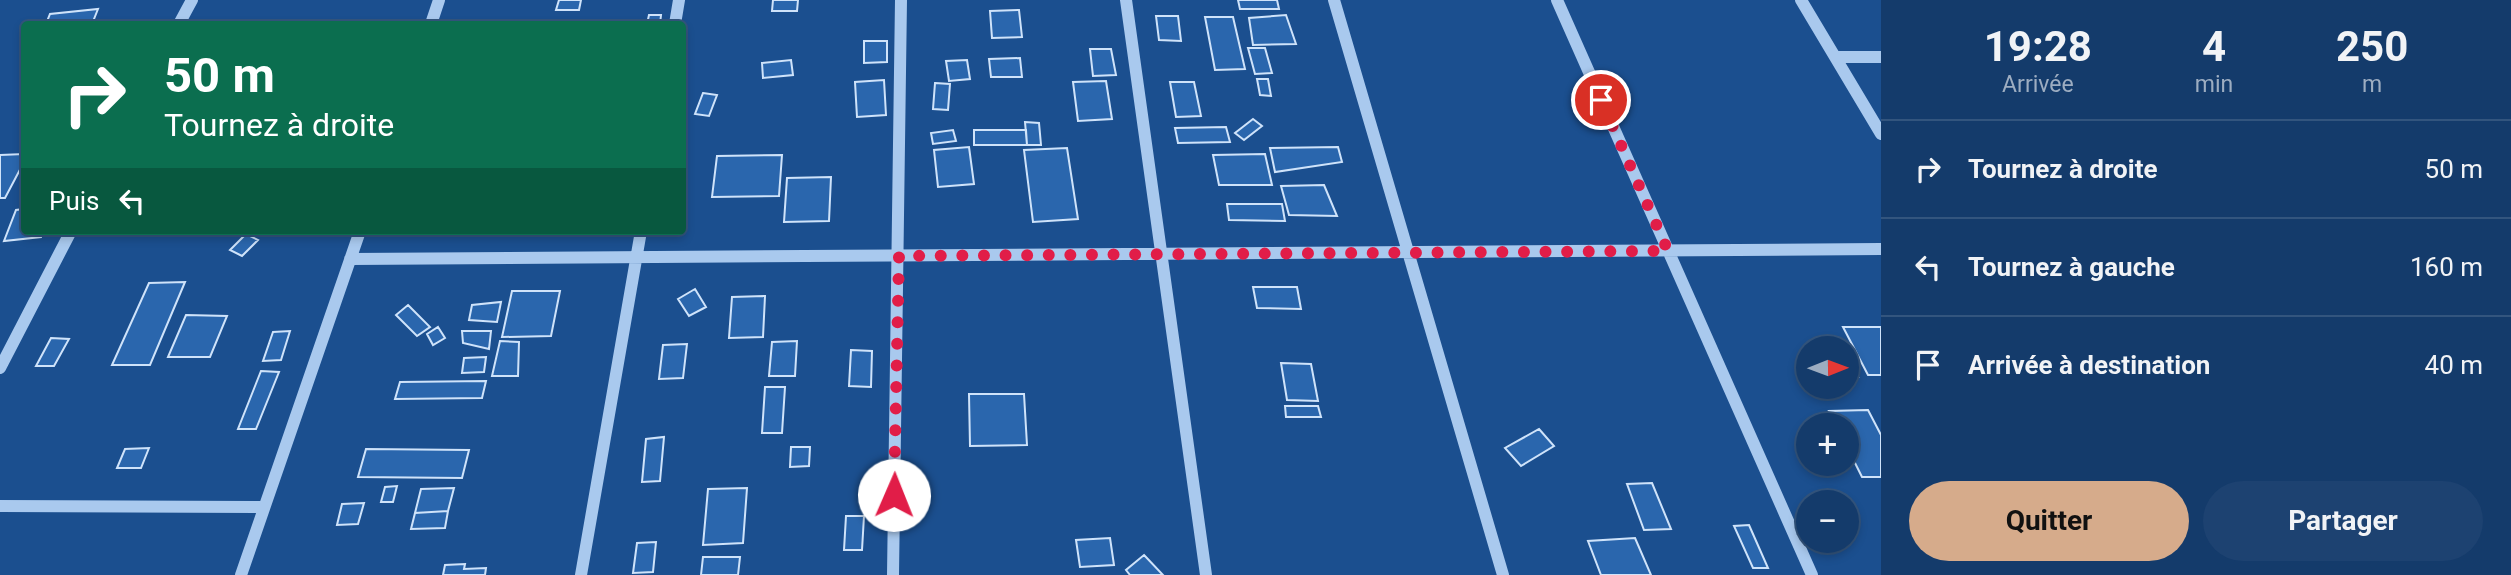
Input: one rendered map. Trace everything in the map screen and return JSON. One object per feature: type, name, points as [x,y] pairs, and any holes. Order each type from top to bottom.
[{"type":"street","points":[[181,21],[192,0]]},
{"type":"street","points":[[432,21],[439,0]]},
{"type":"street","points":[[676,21],[679,0]]},
{"type":"street","points":[[893,575],[901,0]]},
{"type":"street","points":[[1126,0],[1206,575]]},
{"type":"street","points":[[1334,0],[1503,575]]},
{"type":"street","points":[[1557,0],[1812,575]]},
{"type":"street","points":[[1801,0],[1881,134]]},
{"type":"street","points":[[1835,57],[1881,57]]},
{"type":"street","points":[[0,368],[69,235]]},
{"type":"street","points":[[241,575],[359,235]]},
{"type":"street","points":[[581,575],[640,235]]},
{"type":"street","points":[[350,259],[1881,249]]},
{"type":"street","points":[[0,506],[264,507]]},
{"type":"building","points":[[559,0],[581,0],[579,10],[556,10]]},
{"type":"building","points":[[773,0],[798,0],[797,11],[772,11]]},
{"type":"building","points":[[1238,0],[1277,0],[1279,9],[1240,9]]},
{"type":"building","points":[[98,9],[93,21],[47,21],[50,14]]},
{"type":"building","points":[[1019,10],[1022,37],[992,38],[990,11]]},
{"type":"building","points":[[649,15],[661,15],[660,21],[648,21]]},
{"type":"building","points":[[1286,15],[1296,44],[1253,45],[1249,18]]},
{"type":"building","points":[[1156,16],[1178,16],[1181,41],[1159,40]]},
{"type":"building","points":[[1205,17],[1233,17],[1245,69],[1215,70]]},
{"type":"building","points":[[864,41],[887,41],[887,62],[864,63]]},
{"type":"building","points":[[1248,48],[1265,48],[1272,73],[1255,74]]},
{"type":"building","points":[[1090,49],[1111,49],[1116,75],[1093,76]]},
{"type":"building","points":[[1020,58],[1022,77],[991,77],[989,59]]},
{"type":"building","points":[[791,60],[793,75],[763,78],[762,63]]},
{"type":"building","points":[[967,60],[970,79],[949,81],[946,61]]},
{"type":"building","points":[[1257,79],[1268,79],[1271,96],[1260,95]]},
{"type":"building","points":[[884,80],[886,115],[857,117],[855,82]]},
{"type":"building","points":[[1106,81],[1112,119],[1078,121],[1073,82]]},
{"type":"building","points":[[1170,82],[1194,82],[1201,116],[1176,117]]},
{"type":"building","points":[[935,83],[950,84],[948,110],[933,109]]},
{"type":"building","points":[[703,93],[717,95],[709,116],[695,114]]},
{"type":"building","points":[[1253,119],[1262,126],[1244,140],[1235,133]]},
{"type":"building","points":[[1025,122],[1039,123],[1041,145],[1027,145]]},
{"type":"building","points":[[1226,127],[1230,142],[1178,143],[1175,128]]},
{"type":"building","points":[[953,130],[956,141],[933,144],[931,133]]},
{"type":"building","points":[[974,130],[1026,130],[1027,145],[974,145]]},
{"type":"building","points":[[969,147],[974,184],[938,187],[934,150]]},
{"type":"building","points":[[1338,147],[1342,162],[1275,172],[1270,148]]},
{"type":"building","points":[[1067,148],[1078,219],[1033,222],[1024,150]]},
{"type":"building","points":[[21,154],[21,168],[5,198],[0,198],[0,155]]},
{"type":"building","points":[[1265,154],[1272,185],[1219,185],[1213,155]]},
{"type":"building","points":[[782,155],[779,196],[712,197],[717,156]]},
{"type":"building","points":[[831,177],[829,221],[784,222],[787,178]]},
{"type":"building","points":[[1324,185],[1337,216],[1289,215],[1281,186]]},
{"type":"building","points":[[1227,204],[1282,204],[1285,221],[1229,220]]},
{"type":"building","points":[[21,209],[21,235],[42,235],[41,237],[4,241],[16,210]]},
{"type":"building","points":[[245,235],[258,240],[242,256],[230,250]]},
{"type":"building","points":[[185,282],[150,365],[112,365],[149,283]]},
{"type":"building","points":[[1253,287],[1297,287],[1301,309],[1257,308]]},
{"type":"building","points":[[695,289],[706,307],[689,316],[678,299]]},
{"type":"building","points":[[512,291],[560,291],[551,336],[502,337]]},
{"type":"building","points":[[765,296],[763,337],[729,338],[732,297]]},
{"type":"building","points":[[501,302],[497,322],[469,320],[472,305]]},
{"type":"building","points":[[408,305],[430,327],[417,336],[396,315]]},
{"type":"building","points":[[186,315],[227,316],[210,357],[168,357]]},
{"type":"building","points":[[438,327],[445,338],[433,345],[427,334]]},
{"type":"building","points":[[1843,327],[1881,327],[1881,375],[1868,375],[1859,358],[1859,336],[1848,336]]},
{"type":"building","points":[[290,331],[281,360],[263,361],[273,332]]},
{"type":"building","points":[[462,331],[491,331],[489,349],[463,343]]},
{"type":"building","points":[[51,338],[69,339],[54,366],[36,366]]},
{"type":"building","points":[[500,341],[519,342],[518,376],[492,376]]},
{"type":"building","points":[[797,341],[795,376],[769,376],[772,342]]},
{"type":"building","points":[[687,344],[683,378],[659,379],[663,345]]},
{"type":"building","points":[[851,350],[872,351],[871,387],[849,386]]},
{"type":"building","points":[[486,357],[484,372],[462,373],[464,358]]},
{"type":"building","points":[[1281,363],[1311,364],[1318,401],[1287,400]]},
{"type":"building","points":[[261,371],[279,372],[256,429],[238,429]]},
{"type":"building","points":[[486,381],[482,398],[395,399],[400,382]]},
{"type":"building","points":[[765,387],[785,387],[782,433],[762,433]]},
{"type":"building","points":[[969,394],[1024,394],[1027,445],[970,446]]},
{"type":"building","points":[[1285,406],[1318,406],[1321,417],[1286,417]]},
{"type":"building","points":[[1868,410],[1881,435],[1881,477],[1862,477],[1859,471],[1859,413],[1829,411]]},
{"type":"building","points":[[1539,429],[1554,446],[1521,466],[1505,448]]},
{"type":"building","points":[[664,437],[660,481],[642,482],[646,439]]},
{"type":"building","points":[[791,447],[810,447],[809,466],[790,467]]},
{"type":"building","points":[[149,448],[141,468],[117,468],[125,449]]},
{"type":"building","points":[[366,449],[469,450],[462,478],[358,477]]},
{"type":"building","points":[[1652,483],[1671,529],[1644,530],[1627,484]]},
{"type":"building","points":[[397,486],[393,502],[381,502],[385,487]]},
{"type":"building","points":[[454,488],[448,511],[415,513],[421,489]]},
{"type":"building","points":[[747,488],[743,543],[703,545],[708,489]]},
{"type":"building","points":[[364,503],[358,524],[337,525],[342,504]]},
{"type":"building","points":[[448,511],[445,528],[411,529],[415,513]]},
{"type":"building","points":[[846,516],[864,516],[862,550],[844,550]]},
{"type":"building","points":[[1749,525],[1768,568],[1753,568],[1734,526]]},
{"type":"building","points":[[1110,538],[1114,565],[1080,567],[1076,540]]},
{"type":"building","points":[[1635,538],[1651,575],[1601,575],[1588,541]]},
{"type":"building","points":[[656,542],[653,572],[633,573],[637,543]]},
{"type":"building","points":[[1144,555],[1163,575],[1130,575],[1126,570]]},
{"type":"building","points":[[703,557],[740,557],[738,575],[701,575]]},
{"type":"building","points":[[465,564],[464,569],[486,568],[485,575],[443,575],[445,565]]},
{"type":"route","points":[[894,495],[899,256],[1668,251],[1601,100]]}]
